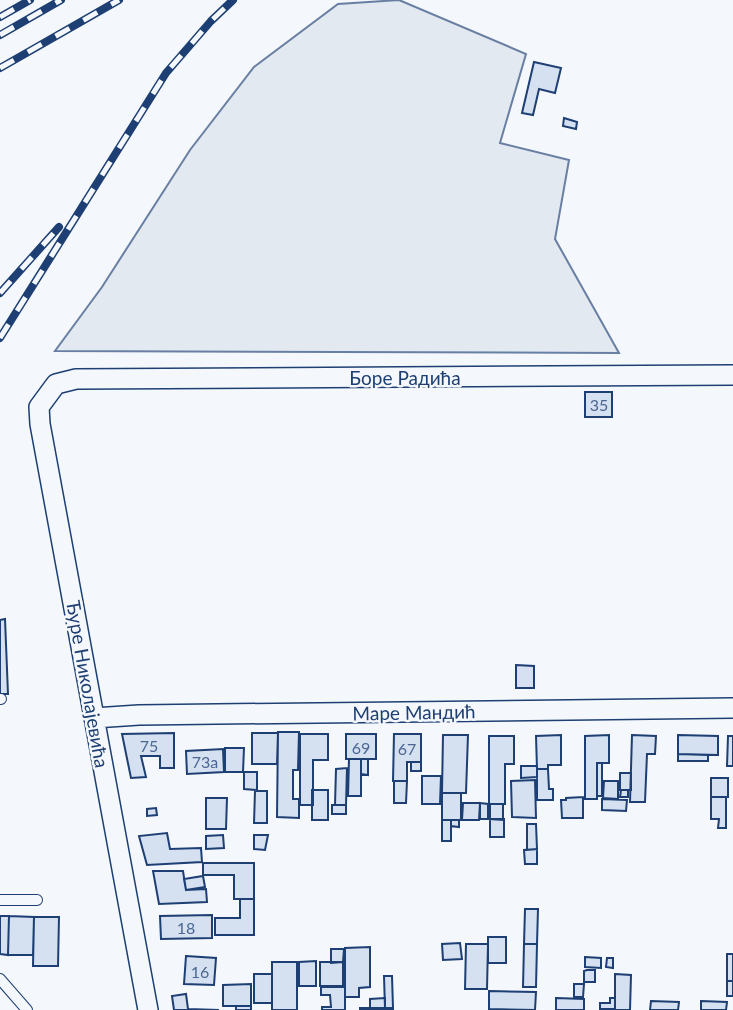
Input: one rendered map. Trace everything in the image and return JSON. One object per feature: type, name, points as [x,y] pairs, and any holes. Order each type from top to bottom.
[{"type":"street","name":"Боре Радића","points":[[76,379],[733,375]]},
{"type":"street","name":"Ђуре Николајевића","points":[[76,379],[56,384],[39,407],[40,424],[148,1010]]},
{"type":"street","name":"Маре Мандић","points":[[94,718],[139,715],[733,708]]},
{"type":"lane","points":[[0,901],[37,900]]},
{"type":"lane","points":[[0,979],[27,1010]]},
{"type":"shaded area","points":[[399,0],[526,54],[500,143],[569,160],[555,239],[619,353],[55,351],[102,287],[190,150],[254,67],[338,4]]},
{"type":"building","points":[[534,62],[561,68],[555,93],[539,89],[533,115],[522,113]]},
{"type":"building","points":[[564,118],[577,122],[576,129],[563,126]]},
{"type":"building","points":[[585,392],[612,392],[612,417],[585,417]]},
{"type":"building","points":[[5,619],[8,694],[0,694],[0,620]]},
{"type":"building","points":[[516,665],[534,666],[534,688],[516,688]]},
{"type":"building","points":[[278,732],[299,732],[298,770],[293,770],[293,799],[299,799],[299,818],[277,817]]},
{"type":"building","points":[[174,733],[174,768],[160,768],[160,756],[141,756],[146,777],[131,778],[122,734]]},
{"type":"building","points":[[252,733],[278,733],[277,764],[252,764]]},
{"type":"building","points":[[300,734],[328,734],[328,760],[313,760],[313,805],[300,805]]},
{"type":"building","points":[[346,734],[376,734],[376,759],[346,759]]},
{"type":"building","points":[[394,734],[421,734],[421,762],[407,762],[407,781],[393,781]]},
{"type":"building","points":[[443,735],[468,735],[466,793],[442,793]]},
{"type":"building","points":[[561,735],[561,765],[548,765],[548,769],[537,769],[536,736]]},
{"type":"building","points":[[609,735],[609,763],[597,763],[597,799],[585,799],[585,736]]},
{"type":"building","points":[[632,735],[656,736],[655,754],[647,754],[645,802],[630,802]]},
{"type":"building","points":[[678,735],[718,736],[718,755],[678,754]]},
{"type":"building","points":[[489,736],[514,736],[514,764],[505,764],[505,804],[489,804]]},
{"type":"building","points":[[728,736],[733,736],[733,766],[727,766]]},
{"type":"building","points":[[225,748],[244,748],[243,772],[225,772]]},
{"type":"building","points":[[223,749],[224,772],[187,774],[186,751]]},
{"type":"building","points":[[678,754],[708,755],[708,761],[678,761]]},
{"type":"building","points":[[349,759],[361,759],[361,796],[348,796]]},
{"type":"building","points":[[361,759],[368,759],[368,775],[361,774]]},
{"type":"building","points":[[411,762],[421,762],[421,771],[411,771]]},
{"type":"building","points":[[597,763],[602,763],[602,796],[597,796]]},
{"type":"building","points":[[521,766],[537,766],[537,777],[521,778]]},
{"type":"building","points":[[347,768],[346,805],[335,805],[336,769]]},
{"type":"building","points":[[537,769],[548,769],[549,789],[553,789],[553,800],[537,800]]},
{"type":"building","points":[[244,772],[257,772],[257,790],[244,789]]},
{"type":"building","points":[[620,773],[631,773],[631,790],[620,790]]},
{"type":"building","points":[[422,776],[441,776],[440,804],[422,804]]},
{"type":"building","points":[[711,778],[728,778],[728,797],[711,797]]},
{"type":"building","points":[[535,780],[536,818],[512,817],[511,781]]},
{"type":"building","points":[[394,781],[407,781],[406,803],[394,803]]},
{"type":"building","points":[[604,781],[618,781],[618,799],[603,798]]},
{"type":"building","points":[[312,790],[328,790],[328,820],[312,820]]},
{"type":"building","points":[[621,790],[628,790],[628,797],[620,797]]},
{"type":"building","points":[[255,791],[267,791],[267,823],[254,823]]},
{"type":"building","points":[[442,793],[461,793],[461,820],[442,820]]},
{"type":"building","points":[[583,797],[583,818],[562,818],[561,800]]},
{"type":"building","points":[[711,797],[726,797],[726,828],[718,828],[719,819],[711,819]]},
{"type":"building","points":[[206,798],[227,798],[226,829],[206,829]]},
{"type":"building","points":[[602,799],[627,800],[626,811],[602,810]]},
{"type":"building","points":[[463,803],[480,803],[479,820],[462,820]]},
{"type":"building","points":[[480,803],[488,804],[488,819],[480,819]]},
{"type":"building","points":[[490,804],[503,804],[503,820],[490,819]]},
{"type":"building","points":[[332,805],[346,805],[346,814],[332,814]]},
{"type":"building","points":[[156,808],[157,815],[147,816],[147,809]]},
{"type":"building","points":[[490,819],[504,819],[504,837],[490,837]]},
{"type":"building","points":[[442,820],[451,820],[451,841],[442,841]]},
{"type":"building","points":[[451,820],[459,820],[459,827],[451,826]]},
{"type":"building","points":[[527,824],[536,824],[537,849],[527,850]]},
{"type":"building","points":[[167,833],[170,849],[201,848],[202,862],[147,865],[139,836]]},
{"type":"building","points":[[223,835],[224,848],[206,849],[206,836]]},
{"type":"building","points":[[254,835],[268,835],[265,850],[254,849]]},
{"type":"building","points":[[537,849],[537,864],[525,864],[524,850]]},
{"type":"building","points":[[203,863],[254,863],[254,899],[234,899],[234,875],[203,875]]},
{"type":"building","points":[[153,871],[183,871],[186,890],[206,889],[207,902],[159,904]]},
{"type":"building","points":[[203,876],[205,887],[186,890],[184,879]]},
{"type":"building","points":[[240,899],[254,899],[254,935],[215,935],[215,918],[240,918]]},
{"type":"building","points":[[525,909],[538,909],[537,944],[524,944]]},
{"type":"building","points":[[212,915],[212,938],[161,939],[160,916]]},
{"type":"building","points":[[0,916],[9,916],[8,955],[0,954]]},
{"type":"building","points":[[9,916],[34,917],[33,955],[8,955]]},
{"type":"building","points":[[34,917],[59,917],[58,966],[33,966]]},
{"type":"building","points":[[488,937],[506,937],[506,963],[488,963]]},
{"type":"building","points":[[460,943],[462,959],[443,960],[442,944]]},
{"type":"building","points":[[466,944],[488,944],[487,989],[465,989]]},
{"type":"building","points":[[524,944],[537,944],[536,987],[523,987]]},
{"type":"building","points":[[370,947],[370,987],[359,988],[359,997],[345,997],[345,948]]},
{"type":"building","points":[[331,949],[344,949],[343,962],[331,963]]},
{"type":"building","points":[[727,954],[733,954],[733,981],[727,981]]},
{"type":"building","points":[[186,956],[216,958],[214,985],[184,984]]},
{"type":"building","points":[[585,957],[601,958],[601,968],[585,967]]},
{"type":"building","points":[[607,958],[613,958],[613,968],[606,967]]},
{"type":"building","points":[[316,961],[316,986],[299,986],[299,962]]},
{"type":"building","points":[[272,962],[297,962],[297,1010],[272,1010]]},
{"type":"building","points":[[320,962],[343,962],[343,986],[320,986]]},
{"type":"building","points":[[595,970],[595,982],[584,982],[584,971]]},
{"type":"building","points":[[254,974],[272,974],[272,1003],[254,1003]]},
{"type":"building","points":[[615,974],[631,975],[630,1010],[600,1010],[615,1009]]},
{"type":"building","points":[[384,976],[392,976],[393,1008],[385,1008]]},
{"type":"building","points":[[727,981],[733,981],[733,996],[727,996]]},
{"type":"building","points":[[251,984],[251,1006],[223,1006],[223,985]]},
{"type":"building","points":[[574,984],[584,984],[583,997],[574,997]]},
{"type":"building","points":[[321,987],[345,987],[345,1010],[322,1010],[322,1007],[331,1007],[330,995],[321,995]]},
{"type":"building","points":[[489,991],[536,992],[535,1010],[489,1009]]},
{"type":"building","points":[[186,994],[188,1009],[219,1010],[174,1010],[172,996]]},
{"type":"building","points":[[385,998],[385,1008],[370,1008],[370,999]]},
{"type":"building","points":[[556,998],[584,999],[584,1010],[556,1010]]},
{"type":"building","points":[[610,998],[615,998],[615,1009],[600,1009],[600,1003],[610,1003]]},
{"type":"building","points":[[651,1001],[679,1002],[678,1010],[650,1010]]},
{"type":"building","points":[[701,1001],[727,1002],[726,1010],[701,1010]]},
{"type":"building","points":[[236,1006],[251,1006],[251,1010],[236,1010]]},
{"type":"building","points":[[393,1008],[393,1010],[360,1010]]},
{"type":"railway","points":[[0,17],[30,0]]},
{"type":"railway","points":[[0,35],[61,0]]},
{"type":"railway","points":[[0,68],[119,0]]},
{"type":"railway","points":[[0,338],[166,73],[233,0]]},
{"type":"railway","points":[[0,293],[59,227]]}]
